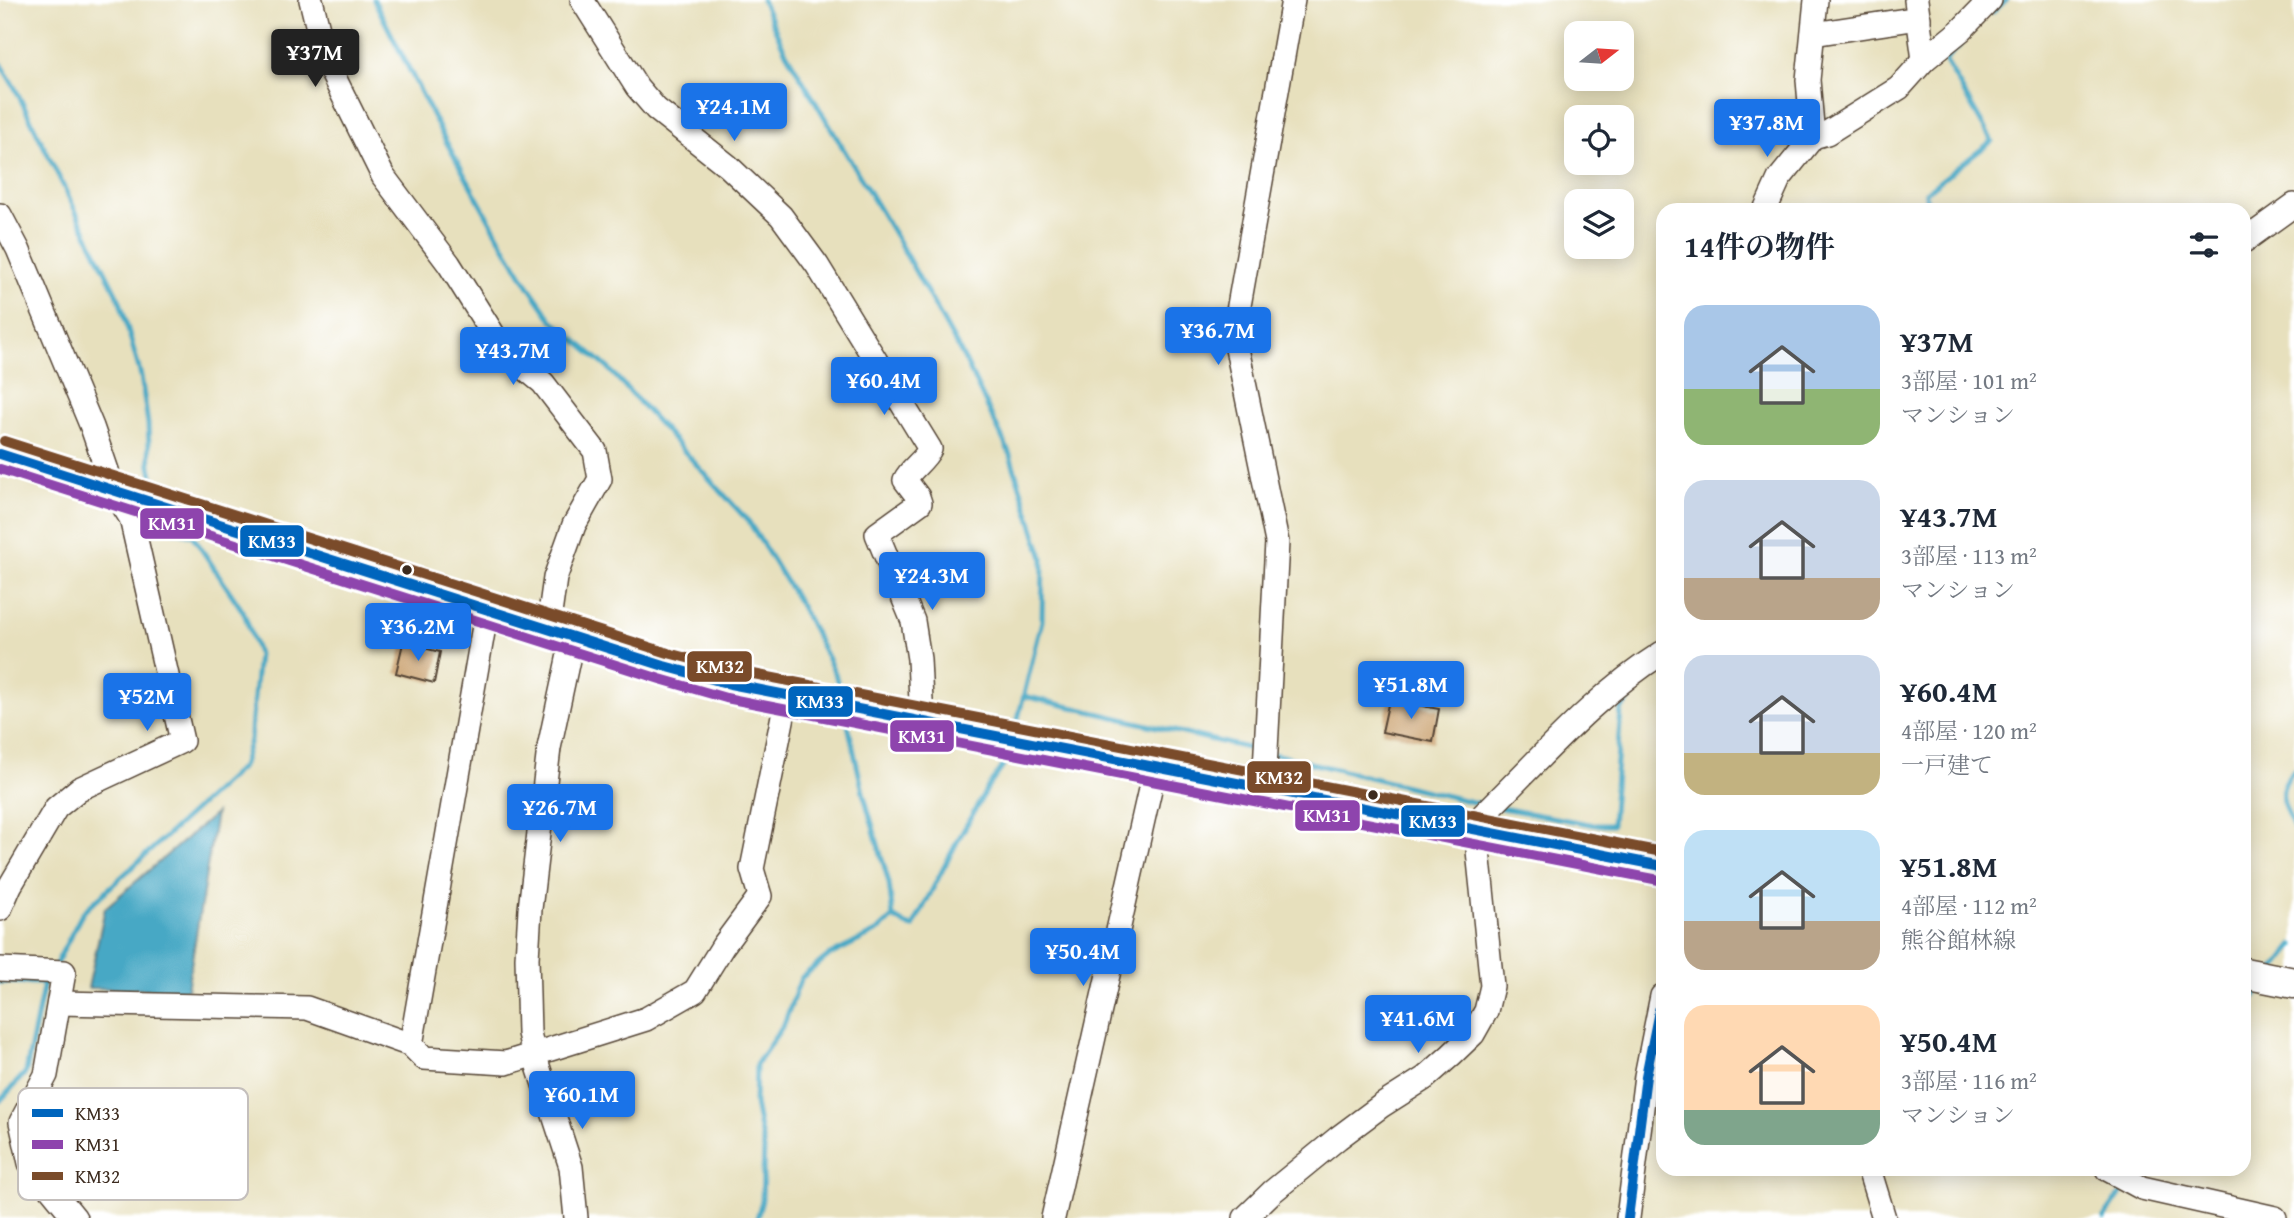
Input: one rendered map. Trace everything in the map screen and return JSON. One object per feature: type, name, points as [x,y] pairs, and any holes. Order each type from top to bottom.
[{"type":"main road","points":[[0,454],[664,666],[787,696],[1155,767],[1265,776],[1476,831],[1656,865]]},
{"type":"main road","points":[[2251,974],[2294,983]]},
{"type":"street","points":[[311,0],[326,61],[383,176],[449,264],[503,350],[543,383],[595,451],[600,479],[573,525],[555,578],[560,632],[527,958],[529,1034],[571,1167],[576,1218]]},
{"type":"street","points":[[582,0],[637,87],[656,109],[728,166],[781,216],[817,265],[930,449],[905,480],[920,503],[877,534],[913,621],[919,659],[922,722]]},
{"type":"street","points":[[1265,776],[1277,542],[1234,334],[1293,0]]},
{"type":"street","points":[[1812,137],[1808,80],[1816,0]]},
{"type":"street","points":[[1768,203],[1779,179],[1812,137],[1827,133],[1899,88],[1990,0]]},
{"type":"street","points":[[1813,34],[1917,9],[1924,61]]},
{"type":"street","points":[[2251,236],[2294,205]]},
{"type":"street","points":[[0,215],[18,249],[87,414],[114,491],[131,518],[182,741],[79,789],[56,808],[10,886],[0,909]]},
{"type":"street","points":[[411,1045],[487,609]]},
{"type":"street","points":[[1245,1218],[1272,1192],[1338,1138],[1381,1106],[1425,1079],[1473,1034],[1486,1011],[1492,986],[1476,831],[1483,815],[1600,701],[1656,657]]},
{"type":"street","points":[[59,1003],[307,1008],[411,1045],[424,1058],[506,1063],[646,1019],[695,990],[760,896],[752,869],[787,696]]},
{"type":"street","points":[[1053,1218],[1155,767]]},
{"type":"street","points":[[0,969],[62,971],[46,1075],[39,1088]]},
{"type":"street","points":[[1628,1218],[1646,1076],[1656,1026]]},
{"type":"street","points":[[1871,1176],[1884,1218]]},
{"type":"street","points":[[2120,1176],[2142,1188],[2275,1218]]},
{"type":"street","points":[[60,1200],[75,1218]]},
{"type":"water","points":[[216,813],[187,990],[88,988],[105,908]]},
{"type":"building","points":[[403,643],[440,652],[434,683],[396,673]]},
{"type":"building","points":[[1389,700],[1439,709],[1433,742],[1382,732]]},
{"type":"waterway","points":[[374,0],[443,136],[529,287],[552,320],[608,368],[749,522],[801,606],[835,673],[841,697]]},
{"type":"waterway","points":[[762,0],[784,49],[900,244],[966,362],[1009,452],[1043,558],[1042,621],[1015,731]]},
{"type":"waterway","points":[[1993,12],[2006,0]]},
{"type":"waterway","points":[[1927,203],[1926,192],[1992,141],[1945,60],[1961,44]]},
{"type":"waterway","points":[[0,63],[15,88],[120,301],[141,376],[148,424],[150,466],[156,493]]},
{"type":"waterway","points":[[56,964],[83,912],[242,767],[250,740],[258,654],[244,613],[192,535],[163,528],[161,516]]},
{"type":"waterway","points":[[1501,808],[1595,825],[1612,825],[1621,710],[1646,676]]},
{"type":"waterway","points":[[1024,696],[1260,751]]},
{"type":"waterway","points":[[846,716],[863,792],[889,883],[893,917]]},
{"type":"waterway","points":[[893,917],[913,927],[958,840],[1002,768],[1009,750]]},
{"type":"waterway","points":[[1273,754],[1485,805]]},
{"type":"waterway","points":[[2294,770],[2283,791],[2284,805],[2294,828]]},
{"type":"waterway","points":[[757,1218],[762,1200],[764,1149],[755,1104],[756,1065],[784,1024],[801,978],[828,956],[878,931],[893,917]]},
{"type":"waterway","points":[[2274,970],[2294,945]]},
{"type":"waterway","points":[[0,1101],[26,1072],[47,979]]},
{"type":"waterway","points":[[0,982],[44,983]]},
{"type":"waterway","points":[[2251,1002],[2262,986]]},
{"type":"waterway","points":[[2104,1218],[2126,1186]]},
{"type":"transit line","name":"KM32","points":[[4,441],[668,653],[733,670],[1656,851]]},
{"type":"transit line","name":"KM33","points":[[0,454],[664,666],[730,684],[1656,865]]},
{"type":"transit line","name":"KM31","points":[[0,469],[726,698],[1656,879]]},
{"type":"transit line","name":"KM33","points":[[1628,1218],[1646,1076],[1656,1026]]}]
